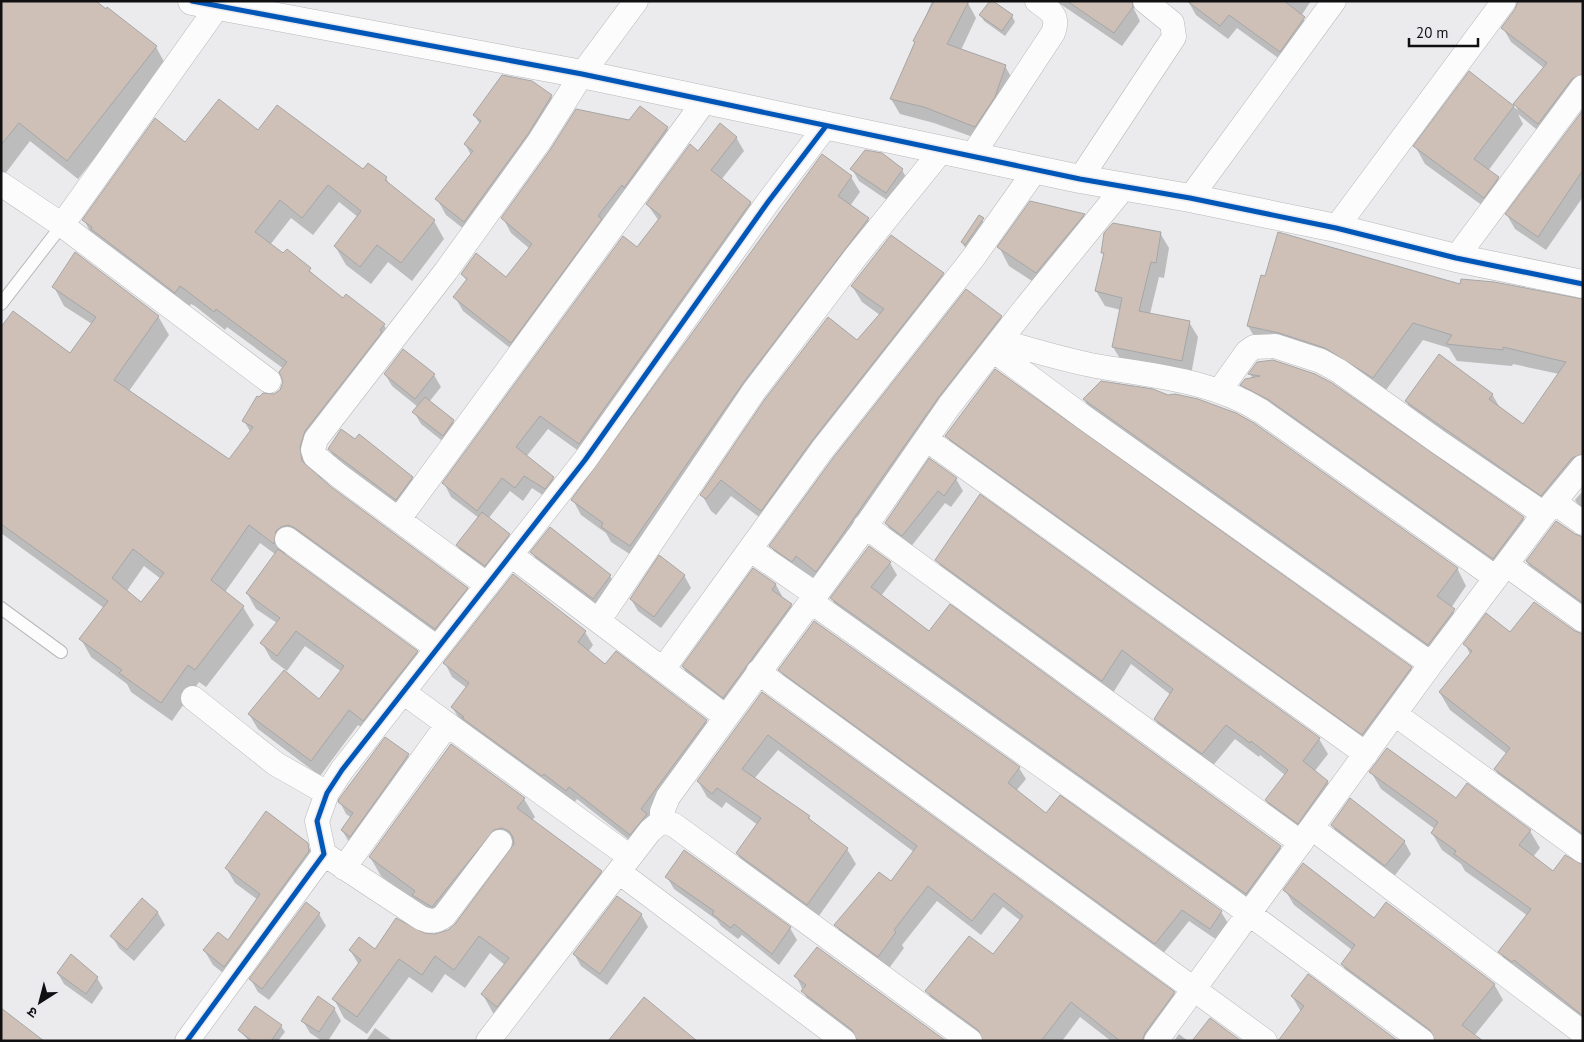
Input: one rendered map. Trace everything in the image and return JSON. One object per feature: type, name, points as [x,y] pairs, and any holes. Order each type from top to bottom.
[{"type":"street","points":[[486,584],[315,456],[313,450],[316,439],[446,271],[539,142],[582,74],[636,1]]},
{"type":"street","points":[[972,156],[1053,33],[1056,20],[1054,15],[1037,1]]},
{"type":"street","points":[[1080,178],[1174,37],[1172,24],[1145,1]]},
{"type":"street","points":[[1190,198],[1334,1]]},
{"type":"street","points":[[1336,228],[1504,1]]},
{"type":"street","points":[[62,226],[205,4],[706,99],[942,150],[1336,228],[1456,258],[1582,283]]},
{"type":"street","points":[[1456,258],[1583,87]]},
{"type":"street","points":[[399,519],[706,99]]},
{"type":"street","points":[[500,842],[444,916],[437,921],[429,921],[421,918],[324,854],[317,821],[327,793],[486,584],[511,555],[615,419],[768,202],[826,126]]},
{"type":"street","points":[[599,620],[754,391],[857,255],[942,150]]},
{"type":"street","points":[[663,670],[822,450],[973,258],[1036,169]]},
{"type":"street","points":[[1,184],[62,226],[269,381]]},
{"type":"street","points":[[662,821],[662,812],[668,797],[926,439],[997,345],[1125,186]]},
{"type":"street","points":[[997,345],[1220,390],[1261,411],[1501,572],[1583,620]]},
{"type":"street","points":[[997,345],[1085,418],[1431,664]]},
{"type":"street","points":[[1220,390],[1247,352],[1254,347],[1276,346],[1320,361],[1339,371],[1437,442],[1549,508],[1583,523]]},
{"type":"street","points":[[926,439],[1366,754]]},
{"type":"street","points":[[1156,1041],[1431,664],[1549,508],[1583,467]]},
{"type":"street","points":[[865,526],[1306,835],[1583,1033]]},
{"type":"street","points":[[286,539],[437,648]]},
{"type":"street","points":[[751,550],[1422,1041]]},
{"type":"street","points":[[511,555],[726,717]]},
{"type":"street","points":[[758,672],[1265,1041]]},
{"type":"street","points":[[403,692],[844,1041]]},
{"type":"street","points":[[193,698],[276,764],[327,793]]},
{"type":"street","points":[[1395,714],[1583,851]]},
{"type":"street","points":[[344,868],[447,725]]},
{"type":"street","points":[[493,1039],[650,830],[662,821]]},
{"type":"street","points":[[662,821],[674,825],[970,1041]]},
{"type":"street","points":[[187,1041],[324,854]]},
{"type":"lane","points":[[1,304],[62,226]]},
{"type":"lane","points":[[1,608],[61,652]]},
{"type":"building","points":[[1,1],[96,1],[106,9],[107,7],[157,46],[67,161],[19,123],[1,145]]},
{"type":"building","points":[[934,1],[969,1],[947,44],[1006,65],[995,97],[975,127],[924,107],[890,99],[915,42],[913,41]]},
{"type":"building","points":[[990,1],[993,1],[1013,15],[1002,31],[979,15]]},
{"type":"building","points":[[1067,1],[1132,1],[1133,7],[1114,33]]},
{"type":"building","points":[[1187,1],[1284,1],[1305,17],[1280,52],[1229,15],[1220,26]]},
{"type":"building","points":[[1518,1],[1583,1],[1583,74],[1572,79],[1538,124],[1513,104],[1547,63],[1501,28],[1515,9]]},
{"type":"building","points":[[1469,71],[1514,106],[1474,159],[1499,177],[1484,198],[1413,146]]},
{"type":"building","points":[[502,75],[532,81],[552,95],[528,134],[464,222],[435,199],[473,151],[464,144],[481,121],[473,115]]},
{"type":"building","points":[[219,99],[258,130],[277,105],[363,169],[368,163],[387,177],[385,180],[435,220],[401,263],[377,245],[360,267],[334,246],[361,211],[328,185],[302,218],[280,200],[255,232],[283,253],[287,249],[311,268],[309,271],[343,298],[346,294],[385,324],[380,330],[382,332],[305,431],[300,447],[302,461],[330,486],[468,588],[435,629],[295,528],[288,525],[281,527],[276,531],[274,544],[249,525],[211,580],[244,606],[195,670],[188,665],[161,703],[119,673],[122,670],[79,639],[108,601],[1,524],[1,327],[13,311],[70,353],[96,317],[52,287],[75,252],[159,316],[114,380],[229,459],[253,427],[242,421],[257,396],[259,397],[263,393],[274,394],[280,390],[283,382],[279,372],[287,362],[216,309],[214,312],[180,286],[175,293],[91,229],[92,227],[82,220],[155,118],[185,142]],"holes":[[[133,549],[164,573],[141,602],[112,578]]]},
{"type":"building","points":[[640,106],[668,127],[624,188],[622,185],[598,216],[602,219],[511,343],[453,297],[467,279],[461,274],[476,253],[506,277],[532,244],[501,218],[550,150],[576,109],[629,120]]},
{"type":"building","points":[[1583,110],[1583,170],[1538,237],[1505,214]]},
{"type":"building","points":[[720,123],[737,137],[711,170],[751,202],[579,444],[540,416],[516,447],[554,477],[545,489],[524,476],[515,488],[502,478],[477,511],[442,483],[623,236],[637,247],[661,216],[646,204],[690,144],[698,151]]},
{"type":"building","points":[[865,150],[882,153],[903,169],[886,193],[850,169]]},
{"type":"building","points":[[822,154],[852,176],[838,196],[869,218],[743,383],[630,546],[601,527],[603,523],[571,500]]},
{"type":"building","points":[[1030,201],[1085,214],[1036,273],[997,247]]},
{"type":"building","points":[[979,215],[984,218],[965,245],[961,242]]},
{"type":"building","points":[[1113,223],[1161,232],[1156,263],[1151,262],[1139,311],[1190,321],[1182,361],[1112,347],[1122,298],[1095,291],[1104,253],[1101,253],[1104,233]]},
{"type":"building","points":[[1278,232],[1460,284],[1461,279],[1494,282],[1583,299],[1583,454],[1572,458],[1541,496],[1405,401],[1439,354],[1493,394],[1489,399],[1523,424],[1566,362],[1503,347],[1503,350],[1446,344],[1452,335],[1413,323],[1373,378],[1325,348],[1279,333],[1247,326],[1261,275],[1265,276]]},
{"type":"building","points":[[891,235],[944,273],[811,442],[761,511],[721,480],[706,499],[700,495],[765,399],[828,317],[857,340],[884,309],[851,286]]},
{"type":"building","points":[[966,289],[1002,316],[938,398],[816,572],[796,556],[792,562],[769,546],[833,458]]},
{"type":"building","points":[[403,349],[435,374],[415,399],[384,374]]},
{"type":"building","points":[[1273,360],[1315,374],[1332,383],[1524,517],[1493,559],[1269,400],[1240,385],[1245,379],[1260,376],[1248,374],[1257,362]]},
{"type":"building","points":[[995,369],[1412,667],[1362,735],[945,436]]},
{"type":"building","points":[[1101,381],[1153,389],[1168,395],[1175,394],[1198,399],[1236,413],[1254,423],[1458,568],[1437,596],[1455,609],[1428,645],[1083,399]]},
{"type":"building","points":[[425,397],[454,420],[443,436],[412,412]]},
{"type":"building","points":[[341,429],[355,439],[359,434],[413,477],[396,500],[328,449]]},
{"type":"building","points":[[929,458],[957,478],[944,496],[938,491],[902,536],[885,523]]},
{"type":"building","points":[[980,494],[1320,738],[1303,761],[1328,781],[1298,824],[1265,800],[1288,770],[1251,741],[1250,743],[1226,725],[1202,754],[1154,719],[1173,689],[1122,650],[1102,681],[935,560]]},
{"type":"building","points":[[482,512],[510,534],[485,566],[456,545]]},
{"type":"building","points":[[1556,521],[1583,537],[1583,603],[1526,561]]},
{"type":"building","points":[[550,527],[611,575],[593,599],[530,552]]},
{"type":"building","points":[[869,546],[891,562],[871,587],[929,631],[950,604],[1281,846],[1246,894],[830,598]]},
{"type":"building","points":[[278,549],[418,651],[363,721],[349,710],[311,761],[248,714],[284,670],[319,699],[344,666],[296,631],[277,656],[260,643],[280,618],[246,593]]},
{"type":"building","points":[[659,555],[685,575],[654,617],[630,599]]},
{"type":"building","points":[[753,568],[776,584],[772,590],[792,604],[723,698],[682,666]]},
{"type":"building","points":[[513,574],[586,631],[578,642],[605,664],[616,651],[707,720],[641,809],[647,814],[630,835],[569,787],[566,791],[544,774],[542,776],[462,718],[464,717],[451,707],[469,683],[443,663]]},
{"type":"building","points":[[1534,602],[1575,631],[1583,634],[1583,834],[1494,769],[1510,748],[1439,692],[1472,651],[1463,644],[1486,613],[1510,632]]},
{"type":"building","points":[[814,621],[1020,767],[1008,783],[1046,813],[1060,795],[1222,911],[1210,929],[1182,910],[1155,944],[778,670]]},
{"type":"building","points":[[762,692],[1175,992],[1145,1033],[1142,1041],[1120,1041],[1071,1002],[1041,1041],[983,1041],[978,1030],[925,991],[969,936],[993,954],[1023,916],[994,893],[972,921],[928,886],[894,930],[896,932],[878,957],[834,925],[879,872],[891,881],[917,846],[768,735],[742,769],[810,816],[808,818],[848,848],[807,905],[736,853],[761,818],[717,788],[712,794],[697,781]]},
{"type":"building","points":[[385,737],[409,754],[350,837],[341,830],[353,813],[338,802],[339,799]]},
{"type":"building","points":[[451,744],[525,798],[517,808],[602,871],[497,1007],[481,994],[509,958],[479,936],[454,970],[435,956],[422,975],[399,959],[357,1017],[332,999],[361,960],[349,950],[359,937],[375,949],[396,918],[424,933],[435,934],[448,930],[455,924],[514,844],[513,837],[509,831],[502,828],[494,830],[432,907],[412,895],[415,891],[369,857]]},
{"type":"building","points":[[1387,748],[1456,798],[1467,783],[1531,830],[1519,845],[1553,871],[1565,855],[1583,865],[1583,1016],[1514,960],[1512,962],[1498,952],[1531,909],[1454,854],[1456,851],[1431,833],[1438,822],[1369,772]]},
{"type":"building","points":[[1350,798],[1405,841],[1385,866],[1331,825]]},
{"type":"building","points":[[266,811],[308,843],[309,851],[224,967],[203,950],[218,932],[228,940],[260,894],[225,868]]},
{"type":"building","points":[[684,850],[791,927],[772,954],[734,924],[731,928],[712,914],[714,911],[665,877]]},
{"type":"building","points":[[1303,863],[1374,918],[1386,902],[1495,984],[1462,1025],[1483,1041],[1435,1041],[1430,1030],[1341,964],[1355,945],[1283,890]]},
{"type":"building","points":[[617,896],[642,914],[600,974],[573,954]]},
{"type":"building","points":[[142,898],[158,912],[127,950],[110,936]]},
{"type":"building","points":[[306,902],[320,913],[262,989],[249,979]]},
{"type":"building","points":[[817,947],[946,1041],[857,1041],[852,1030],[801,991],[806,985],[794,976]]},
{"type":"building","points":[[71,954],[98,977],[86,994],[57,973]]},
{"type":"building","points":[[1308,974],[1398,1041],[1278,1041],[1304,1006],[1291,996]]},
{"type":"building","points":[[318,996],[335,1008],[319,1032],[301,1021]]},
{"type":"building","points":[[644,997],[697,1041],[608,1041]]},
{"type":"building","points":[[255,1006],[282,1025],[271,1041],[252,1041],[238,1030]]},
{"type":"building","points":[[1,1008],[44,1041],[1,1041]]},
{"type":"building","points":[[1210,1018],[1241,1041],[1192,1041]]},
{"type":"cycle path","points":[[192,1],[582,74],[1080,179],[1190,198],[1336,228],[1456,258],[1583,284]]},
{"type":"cycle path","points":[[187,1041],[324,854],[317,821],[327,793],[342,770],[585,460],[768,202],[826,126]]}]
